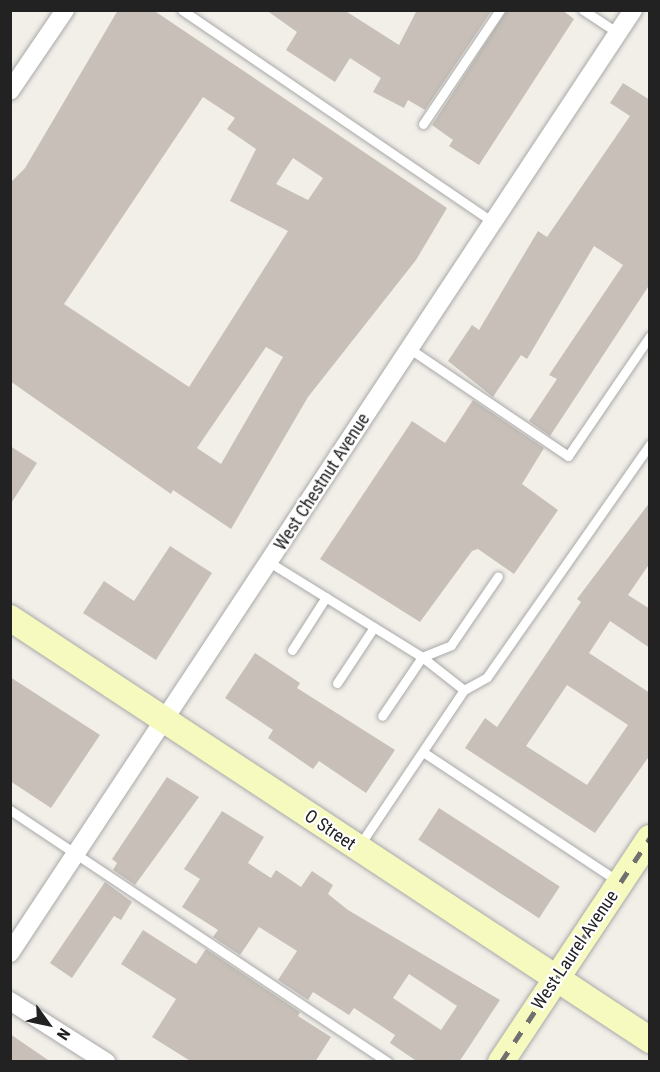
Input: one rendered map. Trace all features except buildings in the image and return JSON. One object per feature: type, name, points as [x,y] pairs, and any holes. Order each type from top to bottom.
[{"type":"street","points":[[10,91],[65,10]]},
{"type":"street","name":"West Chestnut Avenue","points":[[10,953],[633,10]]},
{"type":"street","name":"O Street","points":[[10,618],[555,980],[650,1040]]},
{"type":"street","name":"West Laurel Avenue","points":[[501,1062],[650,838]]},
{"type":"street","points":[[10,1002],[106,1062]]},
{"type":"lane","points":[[182,10],[493,222]]},
{"type":"lane","points":[[423,124],[500,10]]},
{"type":"lane","points":[[583,10],[618,33]]},
{"type":"lane","points":[[410,349],[568,456],[650,336]]},
{"type":"lane","points":[[358,848],[464,690],[487,677],[650,444]]},
{"type":"lane","points":[[269,562],[422,657],[464,690]]},
{"type":"lane","points":[[382,716],[422,657],[451,645],[498,576]]},
{"type":"lane","points":[[292,650],[326,597]]},
{"type":"lane","points":[[337,683],[374,627]]},
{"type":"lane","points":[[423,752],[620,883]]},
{"type":"lane","points":[[10,810],[388,1062]]},
{"type":"railway","points":[[501,1062],[650,838]]}]
